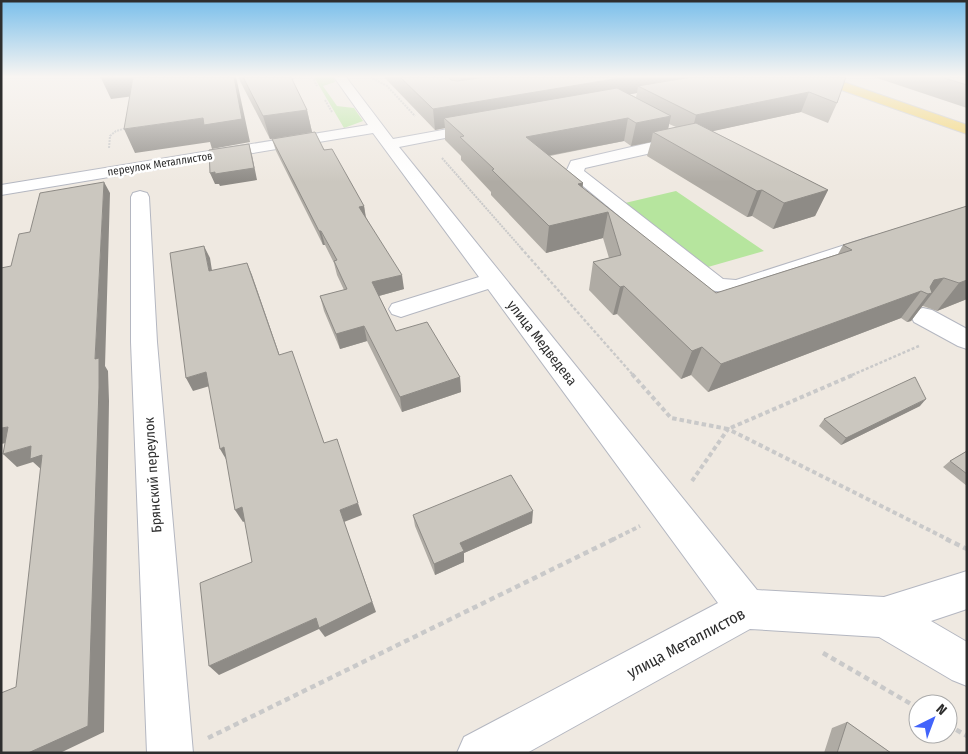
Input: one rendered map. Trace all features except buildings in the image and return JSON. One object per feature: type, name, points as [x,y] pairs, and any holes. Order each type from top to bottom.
[{"type":"main road","points":[[917,112],[967,130]]},
{"type":"street","name":"улица Медведева","points":[[366,112],[747,608]]},
{"type":"street","name":"переулок Металлистов","points":[[1,190],[345,134],[383,136],[493,125]]},
{"type":"street","points":[[660,127],[685,141],[577,165],[575,172],[717,285],[738,287],[835,262],[891,236]]},
{"type":"street","name":"Брянский переулок","points":[[140,197],[144,342],[170,753]]},
{"type":"street","points":[[402,309],[494,280]]},
{"type":"street","points":[[923,316],[959,336]]},
{"type":"street","name":"улица Металлистов","points":[[480,753],[747,608],[884,617],[967,590]]},
{"type":"street","points":[[884,617],[967,665]]},
{"type":"path","points":[[332,112],[345,134]]},
{"type":"path","points":[[411,112],[416,117]]},
{"type":"path","points":[[437,152],[671,418],[728,429],[967,549]]},
{"type":"path","points":[[206,740],[671,510],[728,429],[839,382],[959,336]]},
{"type":"path","points":[[815,648],[908,702]]},
{"type":"green space","points":[[335,112],[357,112],[363,121],[344,128]]},
{"type":"green space","points":[[676,191],[764,251],[708,267],[625,203]]}]
